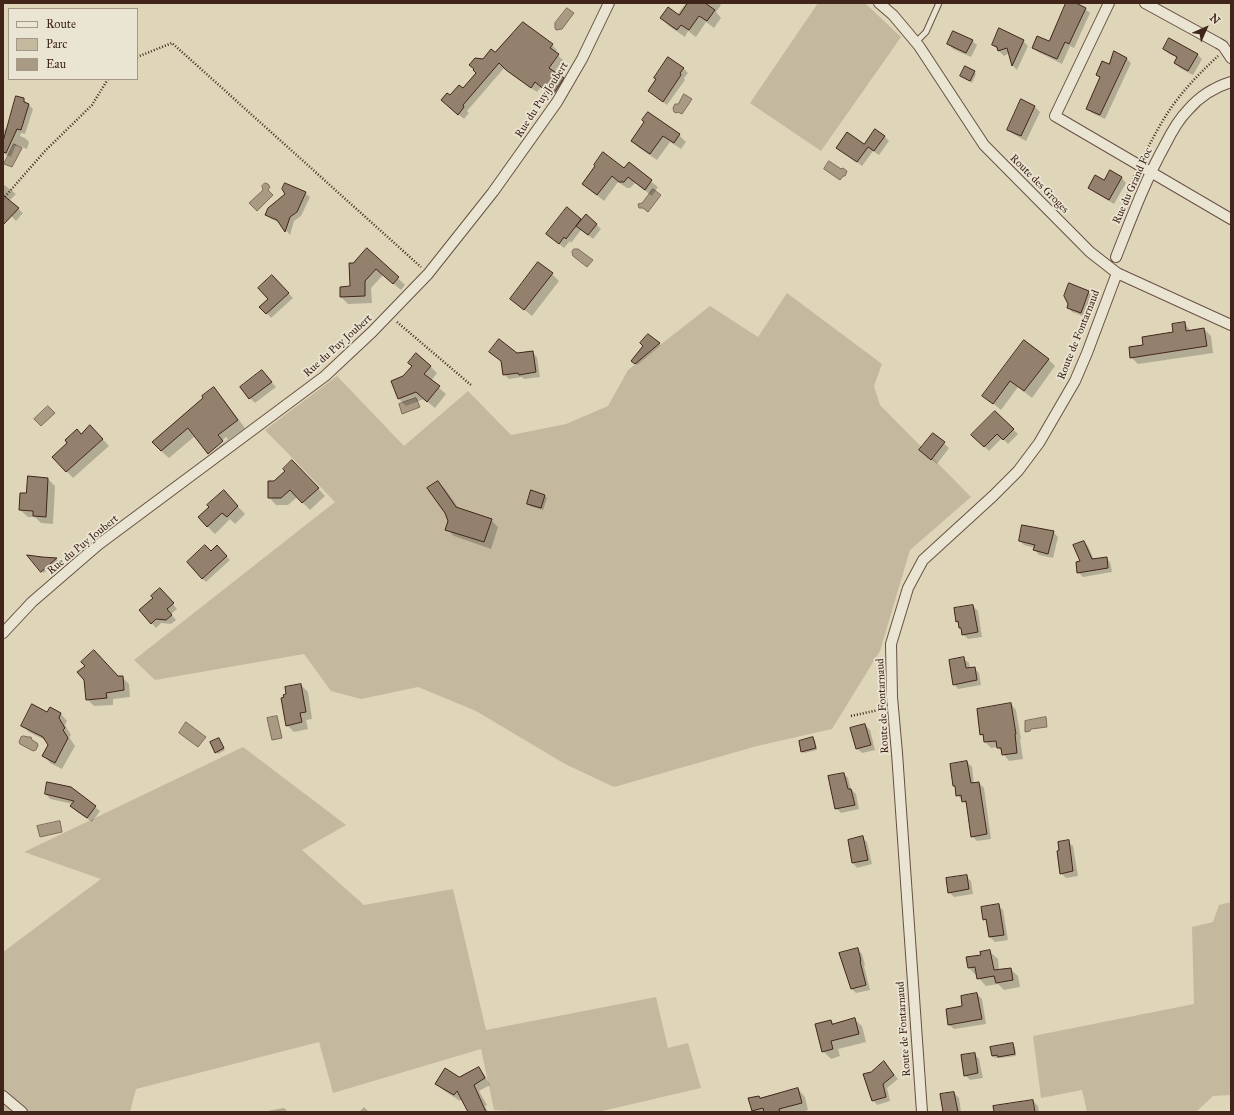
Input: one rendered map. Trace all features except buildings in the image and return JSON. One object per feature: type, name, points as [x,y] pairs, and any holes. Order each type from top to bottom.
[{"type":"street","name":"Rue du Puy Joubert","points":[[3,633],[32,602],[98,545],[325,376],[389,315],[428,274],[493,192],[557,102],[582,59],[608,3]]},
{"type":"street","name":"Route des Groges","points":[[879,3],[893,15],[916,42],[984,145],[1090,252],[1117,273],[1231,325]]},
{"type":"street","points":[[1109,3],[1055,116],[1231,219]]},
{"type":"street","points":[[1145,3],[1223,46],[1231,58]]},
{"type":"street","name":"Rue du Grand Foc","points":[[1116,257],[1150,172],[1175,126],[1187,110],[1204,96],[1224,84],[1231,82]]},
{"type":"street","name":"Route de Fontarnaud","points":[[922,1112],[893,706],[891,644],[908,588],[923,560],[1018,471],[1039,443],[1075,381],[1117,273]]},
{"type":"street","points":[[3,1096],[22,1112]]},
{"type":"lane","points":[[916,42],[926,32],[939,3]]},
{"type":"path","points":[[138,57],[172,43],[428,274]]},
{"type":"path","points":[[3,199],[45,151],[92,105],[107,80]]},
{"type":"path","points":[[389,315],[471,385]]},
{"type":"path","points":[[850,716],[893,706]]},
{"type":"green space","points":[[818,3],[865,3],[901,37],[821,151],[750,103]]},
{"type":"green space","points":[[787,293],[882,364],[874,386],[880,405],[971,497],[910,550],[880,651],[832,729],[757,746],[614,787],[565,764],[476,711],[418,687],[361,699],[331,691],[304,654],[155,680],[134,660],[335,502],[265,430],[337,376],[404,446],[468,391],[511,435],[566,424],[608,406],[628,370],[710,306],[758,337]]},
{"type":"green space","points":[[243,747],[346,825],[302,850],[364,905],[453,889],[486,1030],[656,997],[668,1048],[688,1043],[701,1088],[598,1112],[527,1112],[494,1110],[481,1049],[333,1093],[319,1042],[136,1089],[130,1112],[3,1112],[3,952],[101,879],[24,852]]},
{"type":"green space","points":[[1231,902],[1231,1095],[1213,1096],[1196,1112],[1087,1112],[1082,1090],[1041,1098],[1033,1036],[1194,1004],[1192,927],[1213,922],[1219,905]]},
{"type":"water","points":[[567,8],[574,13],[562,29],[556,30],[555,23]]},
{"type":"water","points":[[684,94],[692,99],[682,114],[674,112],[673,108],[675,104],[678,104]]},
{"type":"water","points":[[14,144],[22,148],[12,167],[4,164]]},
{"type":"water","points":[[829,161],[847,171],[845,176],[843,176],[840,180],[824,169]]},
{"type":"water","points":[[265,183],[270,187],[268,190],[273,195],[257,211],[249,203],[263,190],[262,186]]},
{"type":"water","points":[[653,189],[661,195],[648,212],[643,208],[639,208],[638,204],[642,203]]},
{"type":"water","points":[[574,249],[578,249],[593,260],[587,267],[573,256],[572,252]]},
{"type":"water","points":[[416,398],[420,407],[402,414],[399,404]]},
{"type":"water","points":[[48,406],[55,413],[41,426],[34,419]]},
{"type":"water","points":[[277,716],[282,738],[272,740],[267,718]]},
{"type":"water","points":[[1046,717],[1047,727],[1031,729],[1030,731],[1025,732],[1025,721]]},
{"type":"water","points":[[186,722],[206,737],[198,747],[179,733]]},
{"type":"water","points":[[21,737],[31,737],[32,740],[37,743],[38,745],[36,750],[33,751],[20,744],[19,742]]},
{"type":"water","points":[[60,821],[62,832],[40,837],[37,826]]}]
